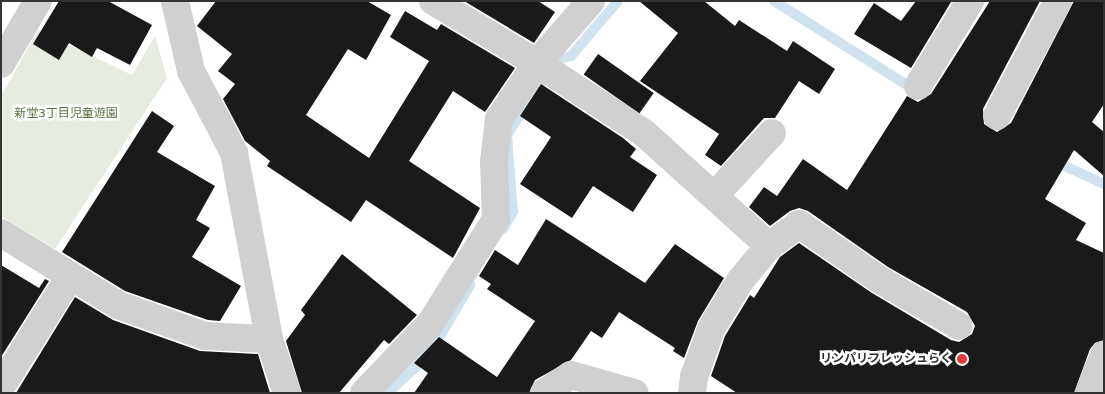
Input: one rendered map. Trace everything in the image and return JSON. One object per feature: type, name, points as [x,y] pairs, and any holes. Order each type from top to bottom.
[{"type":"street","points":[[1,64],[38,1]]},
{"type":"street","points":[[175,1],[191,71],[234,153],[269,338],[286,393]]},
{"type":"street","points":[[434,1],[538,64],[644,133],[715,195],[769,246]]},
{"type":"street","points":[[364,393],[430,324],[496,219],[494,162],[499,119],[538,64],[591,1]]},
{"type":"street","points":[[918,86],[970,1]]},
{"type":"street","points":[[997,116],[1058,1]]},
{"type":"street","points":[[715,195],[772,133]]},
{"type":"street","points":[[692,393],[694,377],[712,329],[740,281],[769,246],[799,224],[880,280],[959,326]]},
{"type":"street","points":[[1,233],[118,305],[205,336],[269,338]]},
{"type":"street","points":[[1,387],[70,276]]},
{"type":"street","points":[[1090,393],[1104,355]]},
{"type":"street","points":[[544,393],[572,375],[634,393]]},
{"type":"green space","name":"新堂3丁目児童遊園","points":[[38,30],[132,75],[155,36],[167,78],[55,249],[1,216],[1,96]]},
{"type":"building","points":[[59,1],[108,1],[152,25],[130,65],[97,48],[92,57],[69,43],[59,60],[33,44]]},
{"type":"building","points":[[216,1],[367,1],[391,15],[366,60],[348,49],[306,115],[369,158],[429,61],[390,37],[405,11],[437,30],[441,24],[515,68],[485,112],[453,91],[409,161],[480,208],[453,258],[366,200],[351,222],[267,166],[270,161],[245,141],[223,99],[235,84],[218,71],[232,54],[197,26]]},
{"type":"building","points":[[464,1],[538,1],[555,12],[534,43]]},
{"type":"building","points":[[639,1],[704,1],[735,26],[739,20],[787,51],[793,41],[835,69],[819,94],[799,81],[775,118],[764,118],[721,166],[705,155],[719,134],[640,81],[678,33]]},
{"type":"building","points":[[916,1],[951,2],[911,68],[854,34],[874,3],[901,21]]},
{"type":"building","points":[[990,1],[1040,1],[983,109],[984,124],[997,132],[1011,123],[1074,1],[1104,1],[1104,104],[1092,122],[1104,132],[1104,176],[1074,150],[1045,199],[1086,223],[1076,240],[1104,253],[1104,340],[1095,343],[1090,349],[1074,393],[737,393],[711,376],[725,336],[750,295],[754,298],[780,257],[799,243],[872,293],[951,340],[959,342],[972,334],[975,326],[967,312],[888,267],[808,211],[799,208],[790,211],[770,226],[749,207],[764,187],[777,196],[803,159],[847,190],[907,96],[918,102],[931,94]]},
{"type":"building","points":[[598,54],[654,93],[639,113],[584,74]]},
{"type":"building","points":[[541,84],[623,138],[636,149],[630,157],[657,175],[633,212],[593,186],[572,218],[520,184],[551,137],[520,116]]},
{"type":"building","points":[[152,111],[174,126],[157,152],[215,186],[196,220],[210,228],[192,257],[241,286],[220,321],[208,320],[125,291],[62,252]]},
{"type":"building","points":[[546,219],[645,283],[675,244],[724,278],[698,321],[684,358],[673,351],[675,348],[619,312],[602,338],[591,331],[571,360],[535,380],[529,393],[414,393],[428,373],[414,363],[439,337],[497,377],[535,321],[487,289],[491,284],[479,276],[495,250],[518,265]]},
{"type":"building","points":[[342,254],[417,315],[389,344],[384,340],[339,393],[302,393],[286,341],[305,315],[301,310]]},
{"type":"building","points":[[1,265],[39,288],[45,279],[49,281],[1,357]]},
{"type":"building","points":[[75,297],[113,320],[200,351],[258,354],[270,393],[16,393]]},
{"type":"waterway","points":[[503,229],[513,212],[507,135],[556,60],[571,56],[618,1]]},
{"type":"waterway","points":[[774,1],[915,90]]},
{"type":"waterway","points":[[1052,160],[1104,184]]},
{"type":"waterway","points":[[388,393],[416,367],[442,333],[470,285]]},
{"type":"place","name":"リンパリフレッシュらく","points":[[962,359]]}]
